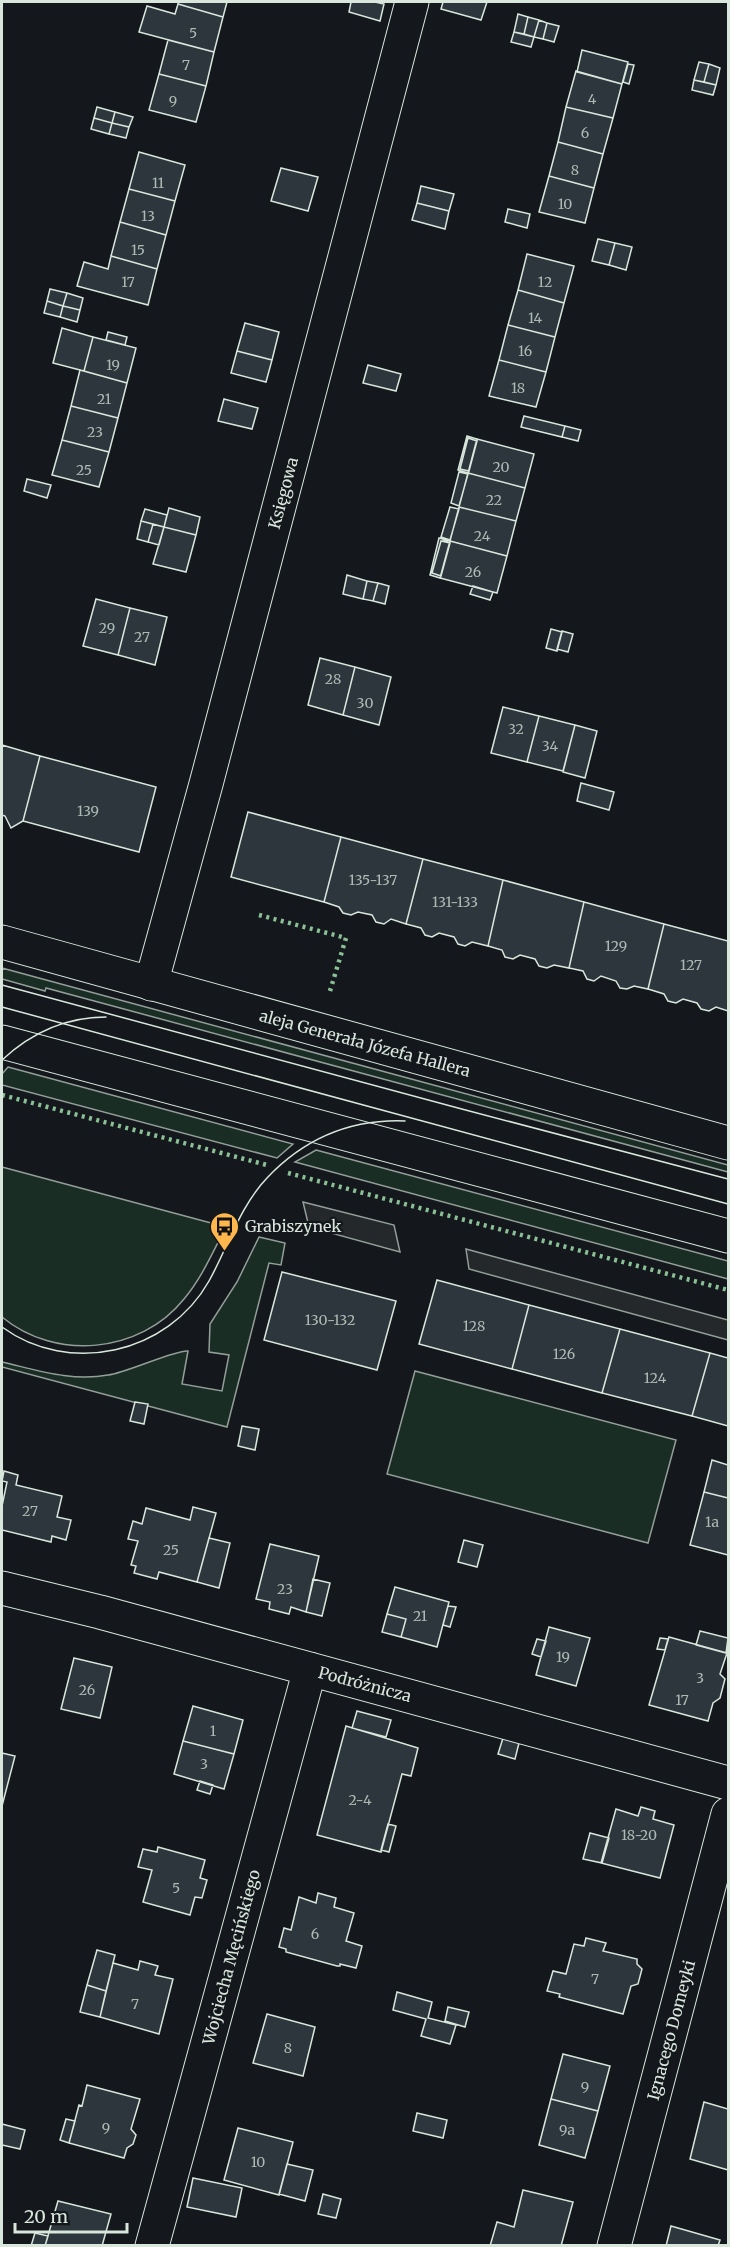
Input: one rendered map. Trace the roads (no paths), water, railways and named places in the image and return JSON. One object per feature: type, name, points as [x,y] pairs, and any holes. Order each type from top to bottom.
[{"type":"street","name":"Księgowa","points":[[151,984],[412,2]]},
{"type":"street","name":"aleja Generała Józefa Hallera","points":[[2,942],[729,1143]]},
{"type":"street","points":[[2,1042],[729,1236]]},
{"type":"street","name":"Podróżnicza","points":[[2,1588],[310,1668],[729,1783]]},
{"type":"street","name":"Wojciecha Męcińskiego","points":[[153,2246],[310,1668]]},
{"type":"street","name":"Ignacego Domeyki","points":[[614,2246],[729,1814]]},
{"type":"tram line","points":[[2,985],[728,1179]]},
{"type":"tram line","points":[[2,1007],[728,1204]]},
{"type":"tram line","points":[[2,1060],[13,1050],[50,1028],[77,1020],[106,1017]]},
{"type":"tram line","points":[[2,1327],[28,1342],[57,1351],[86,1353],[115,1350],[143,1341],[169,1326],[191,1306],[209,1281],[249,1201],[281,1164],[313,1142],[347,1128],[385,1121],[405,1121]]},
{"type":"place","name":"Grabiszynek","points":[[224,1252]]}]
